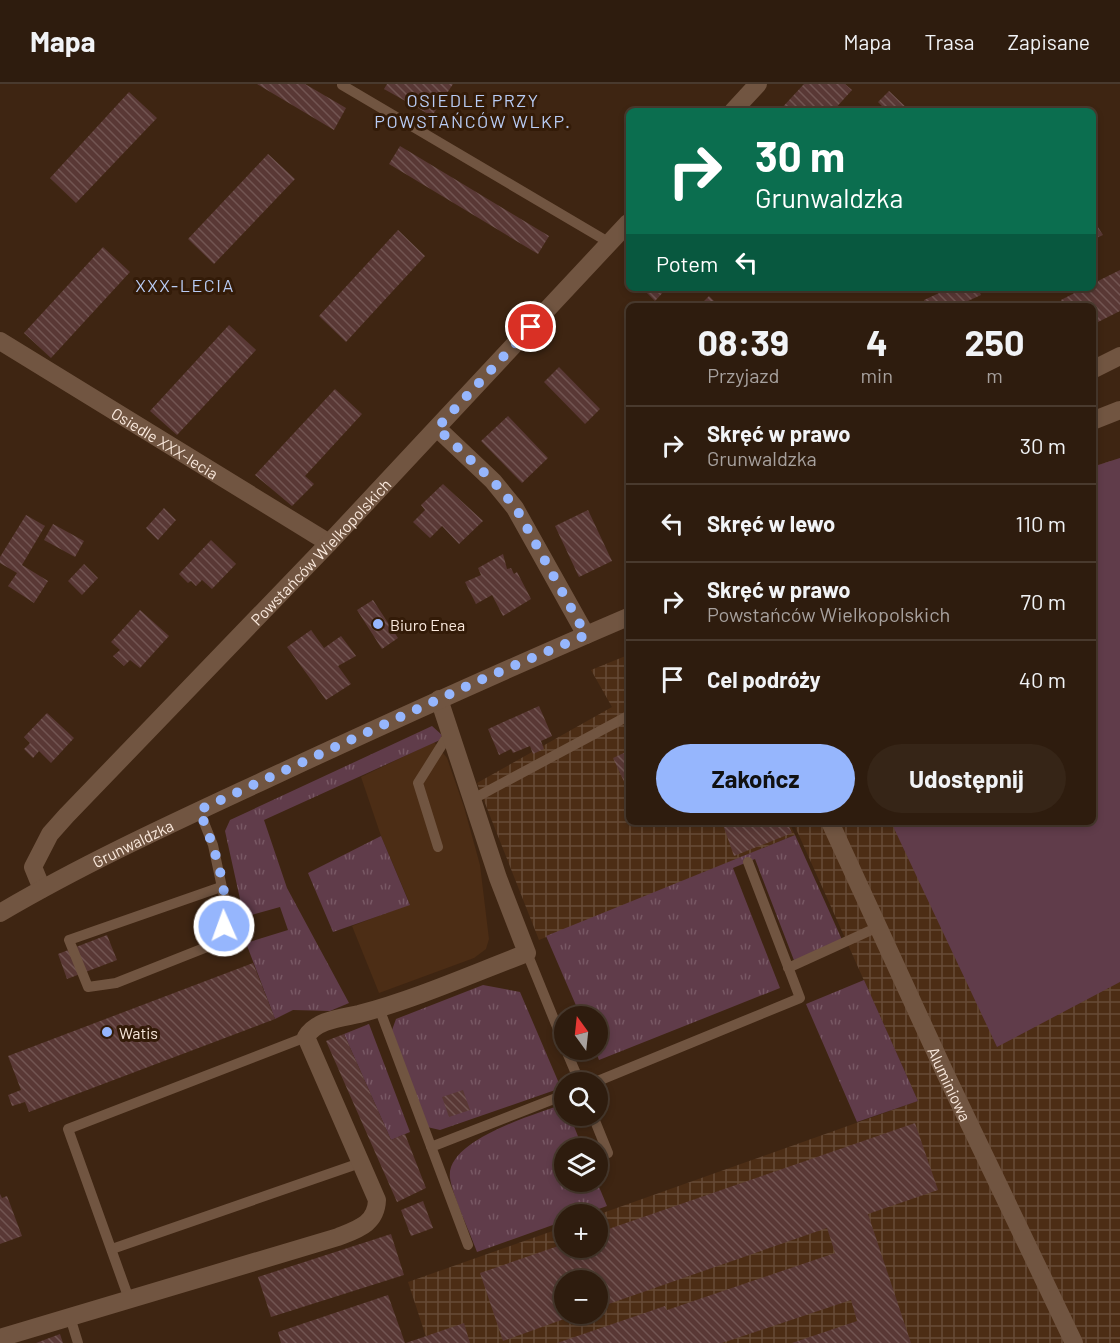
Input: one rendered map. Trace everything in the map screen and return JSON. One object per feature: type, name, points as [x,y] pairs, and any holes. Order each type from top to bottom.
[{"type":"street","points":[[736,108],[758,84]]},
{"type":"street","name":"Powstańców Wielkopolskich","points":[[42,889],[33,867],[50,834],[329,543],[626,225]]},
{"type":"street","name":"Osiedle XXX-lecia","points":[[0,341],[329,543]]},
{"type":"street","points":[[1096,368],[1120,356]]},
{"type":"street","points":[[1096,419],[1120,410]]},
{"type":"street","points":[[437,428],[493,481],[516,508],[586,635]]},
{"type":"street","name":"Grunwaldzka","points":[[0,913],[42,889],[199,810],[439,699],[626,618]]},
{"type":"street","points":[[0,1338],[361,1228],[371,1220],[376,1210],[377,1200],[363,1162],[306,1037],[310,1030],[322,1023],[380,1008],[527,953],[498,879],[454,738],[439,699]]},
{"type":"street","name":"Aluminiowa","points":[[831,825],[1074,1343]]},
{"type":"lane","points":[[342,85],[610,243]]},
{"type":"lane","points":[[473,799],[626,717]]},
{"type":"lane","points":[[438,847],[418,783],[445,740],[454,738]]},
{"type":"lane","points":[[199,810],[213,844],[227,911],[222,941],[116,984],[88,987],[69,940],[221,887]]},
{"type":"lane","points":[[608,1077],[800,998],[748,862]]},
{"type":"lane","points":[[788,968],[878,927]]},
{"type":"lane","points":[[527,953],[554,1019]]},
{"type":"lane","points":[[380,1008],[468,1245]]},
{"type":"lane","points":[[129,1299],[68,1129],[306,1037]]},
{"type":"lane","points":[[431,1147],[554,1099]]},
{"type":"lane","points":[[112,1249],[363,1162]]},
{"type":"lane","points":[[70,1317],[78,1343]]},
{"type":"shaded area","points":[[1120,458],[1120,1343],[428,1343],[408,1282],[554,1231],[554,1258],[608,1258],[608,1211],[918,1101],[794,825],[1096,825],[1096,466]]},
{"type":"shaded area","points":[[626,656],[626,825],[790,825],[795,835],[539,940],[477,783],[612,707],[591,670]]},
{"type":"shaded area","points":[[434,742],[447,758],[464,807],[480,865],[489,939],[486,949],[474,958],[379,993],[352,926],[410,904],[381,836],[361,777]]},
{"type":"green space","points":[[1120,458],[1120,982],[997,1047],[892,825],[1096,825],[1096,466]]},
{"type":"green space","points":[[432,726],[442,735],[440,740],[264,820],[287,888],[349,1003],[330,1011],[293,1010],[275,1019],[246,943],[288,930],[280,907],[244,917],[225,831],[230,820]]},
{"type":"green space","points":[[795,835],[843,942],[795,963],[755,859],[733,868],[780,988],[608,1056],[608,1006],[576,1006],[546,936]]},
{"type":"green space","points":[[381,836],[410,905],[333,932],[308,873]]},
{"type":"green space","points":[[864,980],[918,1101],[857,1122],[806,1004]]},
{"type":"green space","points":[[483,985],[520,992],[554,1072],[554,1090],[440,1130],[427,1127],[392,1030],[396,1019]]},
{"type":"green space","points":[[369,1024],[410,1132],[391,1140],[344,1034]]},
{"type":"green space","points":[[554,1108],[554,1126],[574,1126],[579,1138],[554,1138],[554,1192],[601,1192],[606,1204],[554,1204],[554,1225],[477,1252],[452,1186],[450,1178],[452,1164],[476,1141],[514,1122]]},
{"type":"building","points":[[257,84],[305,84],[346,108],[334,130]]},
{"type":"building","points":[[387,84],[453,84],[432,116],[384,89]]},
{"type":"building","points":[[804,84],[845,84],[852,90],[836,108],[782,108]]},
{"type":"building","points":[[889,91],[907,108],[884,108],[878,102]]},
{"type":"building","points":[[129,92],[157,118],[76,203],[50,178]]},
{"type":"building","points":[[400,146],[549,236],[538,254],[389,164]]},
{"type":"building","points":[[268,154],[295,179],[214,264],[188,239]]},
{"type":"building","points":[[1096,224],[1103,235],[1096,238]]},
{"type":"building","points":[[398,230],[425,256],[346,342],[319,316]]},
{"type":"building","points":[[103,247],[130,272],[51,358],[24,333]]},
{"type":"building","points":[[1120,270],[1120,311],[1096,323],[1096,303],[1062,303],[1061,300],[1078,291],[1096,291],[1096,282]]},
{"type":"building","points":[[645,291],[664,291],[655,301]]},
{"type":"building","points":[[944,291],[979,291],[981,295],[964,303],[926,303],[924,300]]},
{"type":"building","points":[[709,296],[716,303],[702,303]]},
{"type":"building","points":[[229,325],[256,350],[177,435],[150,411]]},
{"type":"building","points":[[559,367],[600,409],[585,424],[544,382]]},
{"type":"building","points":[[335,389],[362,414],[305,476],[314,484],[292,506],[255,475]]},
{"type":"building","points":[[508,416],[548,458],[522,483],[481,441]]},
{"type":"building","points":[[443,484],[483,521],[459,544],[442,526],[430,538],[413,522],[425,510],[421,505]]},
{"type":"building","points":[[164,508],[176,520],[158,540],[146,528]]},
{"type":"building","points":[[588,510],[612,561],[579,577],[555,526]]},
{"type":"building","points":[[26,515],[45,526],[22,565],[48,581],[34,603],[8,586],[17,573],[0,563],[0,557]]},
{"type":"building","points":[[53,524],[84,541],[75,557],[44,540]]},
{"type":"building","points":[[211,540],[236,564],[212,589],[202,580],[196,586],[191,581],[188,583],[179,574]]},
{"type":"building","points":[[503,554],[507,569],[511,568],[514,574],[517,572],[531,599],[503,616],[492,595],[476,604],[465,582],[481,575],[478,568]]},
{"type":"building","points":[[84,564],[98,578],[82,595],[68,581]]},
{"type":"building","name":"Biuro Enea","points":[[373,600],[398,638],[382,649],[357,610]]},
{"type":"building","points":[[140,610],[169,636],[140,668],[130,660],[124,666],[113,656],[120,650],[111,642]]},
{"type":"building","points":[[311,630],[324,648],[341,636],[356,656],[338,666],[351,684],[326,700],[287,647]]},
{"type":"building","points":[[539,706],[552,736],[541,741],[544,749],[533,754],[530,746],[513,753],[511,749],[499,755],[488,729]]},
{"type":"building","points":[[47,713],[74,738],[51,763],[39,751],[33,758],[24,749],[30,743],[24,737]]},
{"type":"building","points":[[626,752],[626,786],[613,758]]},
{"type":"building","points":[[723,825],[788,825],[792,833],[734,856]]},
{"type":"building","points":[[107,935],[117,960],[67,979],[58,954]]},
{"type":"building","points":[[253,963],[275,1019],[29,1112],[25,1102],[12,1106],[8,1095],[21,1090],[8,1056]]},
{"type":"building","points":[[344,1034],[391,1140],[405,1134],[426,1188],[397,1202],[326,1041]]},
{"type":"building","points":[[463,1090],[470,1110],[449,1117],[442,1097]]},
{"type":"building","points":[[915,1123],[938,1190],[868,1214],[911,1343],[792,1343],[857,1321],[851,1300],[722,1343],[557,1343],[665,1306],[667,1310],[835,1253],[827,1228],[608,1304],[608,1270],[554,1270],[554,1323],[503,1341],[480,1273],[554,1247],[554,1258],[608,1258],[608,1229]]},
{"type":"building","points":[[0,1194],[2,1198],[7,1196],[22,1236],[0,1244]]},
{"type":"building","points":[[423,1201],[433,1228],[411,1236],[401,1210]]},
{"type":"building","points":[[391,1234],[404,1275],[271,1317],[258,1277]]},
{"type":"building","points":[[388,1295],[405,1343],[281,1343],[278,1332]]},
{"type":"building","points":[[464,1323],[470,1343],[406,1343]]},
{"type":"building","points":[[60,1334],[63,1343],[36,1343]]},
{"type":"place","name":"Biuro Enea","points":[[378,624]]},
{"type":"place","name":"Watis","points":[[107,1032]]},
{"type":"district","name":"OSIEDLE PRZY POWSTAŃCÓW WLKP.","points":[[473,110]]},
{"type":"district","name":"XXX-LECIA","points":[[185,285]]},
{"type":"route","points":[[224,926],[227,911],[213,844],[199,810],[478,681],[586,635],[516,508],[493,481],[437,428],[531,327]]}]
